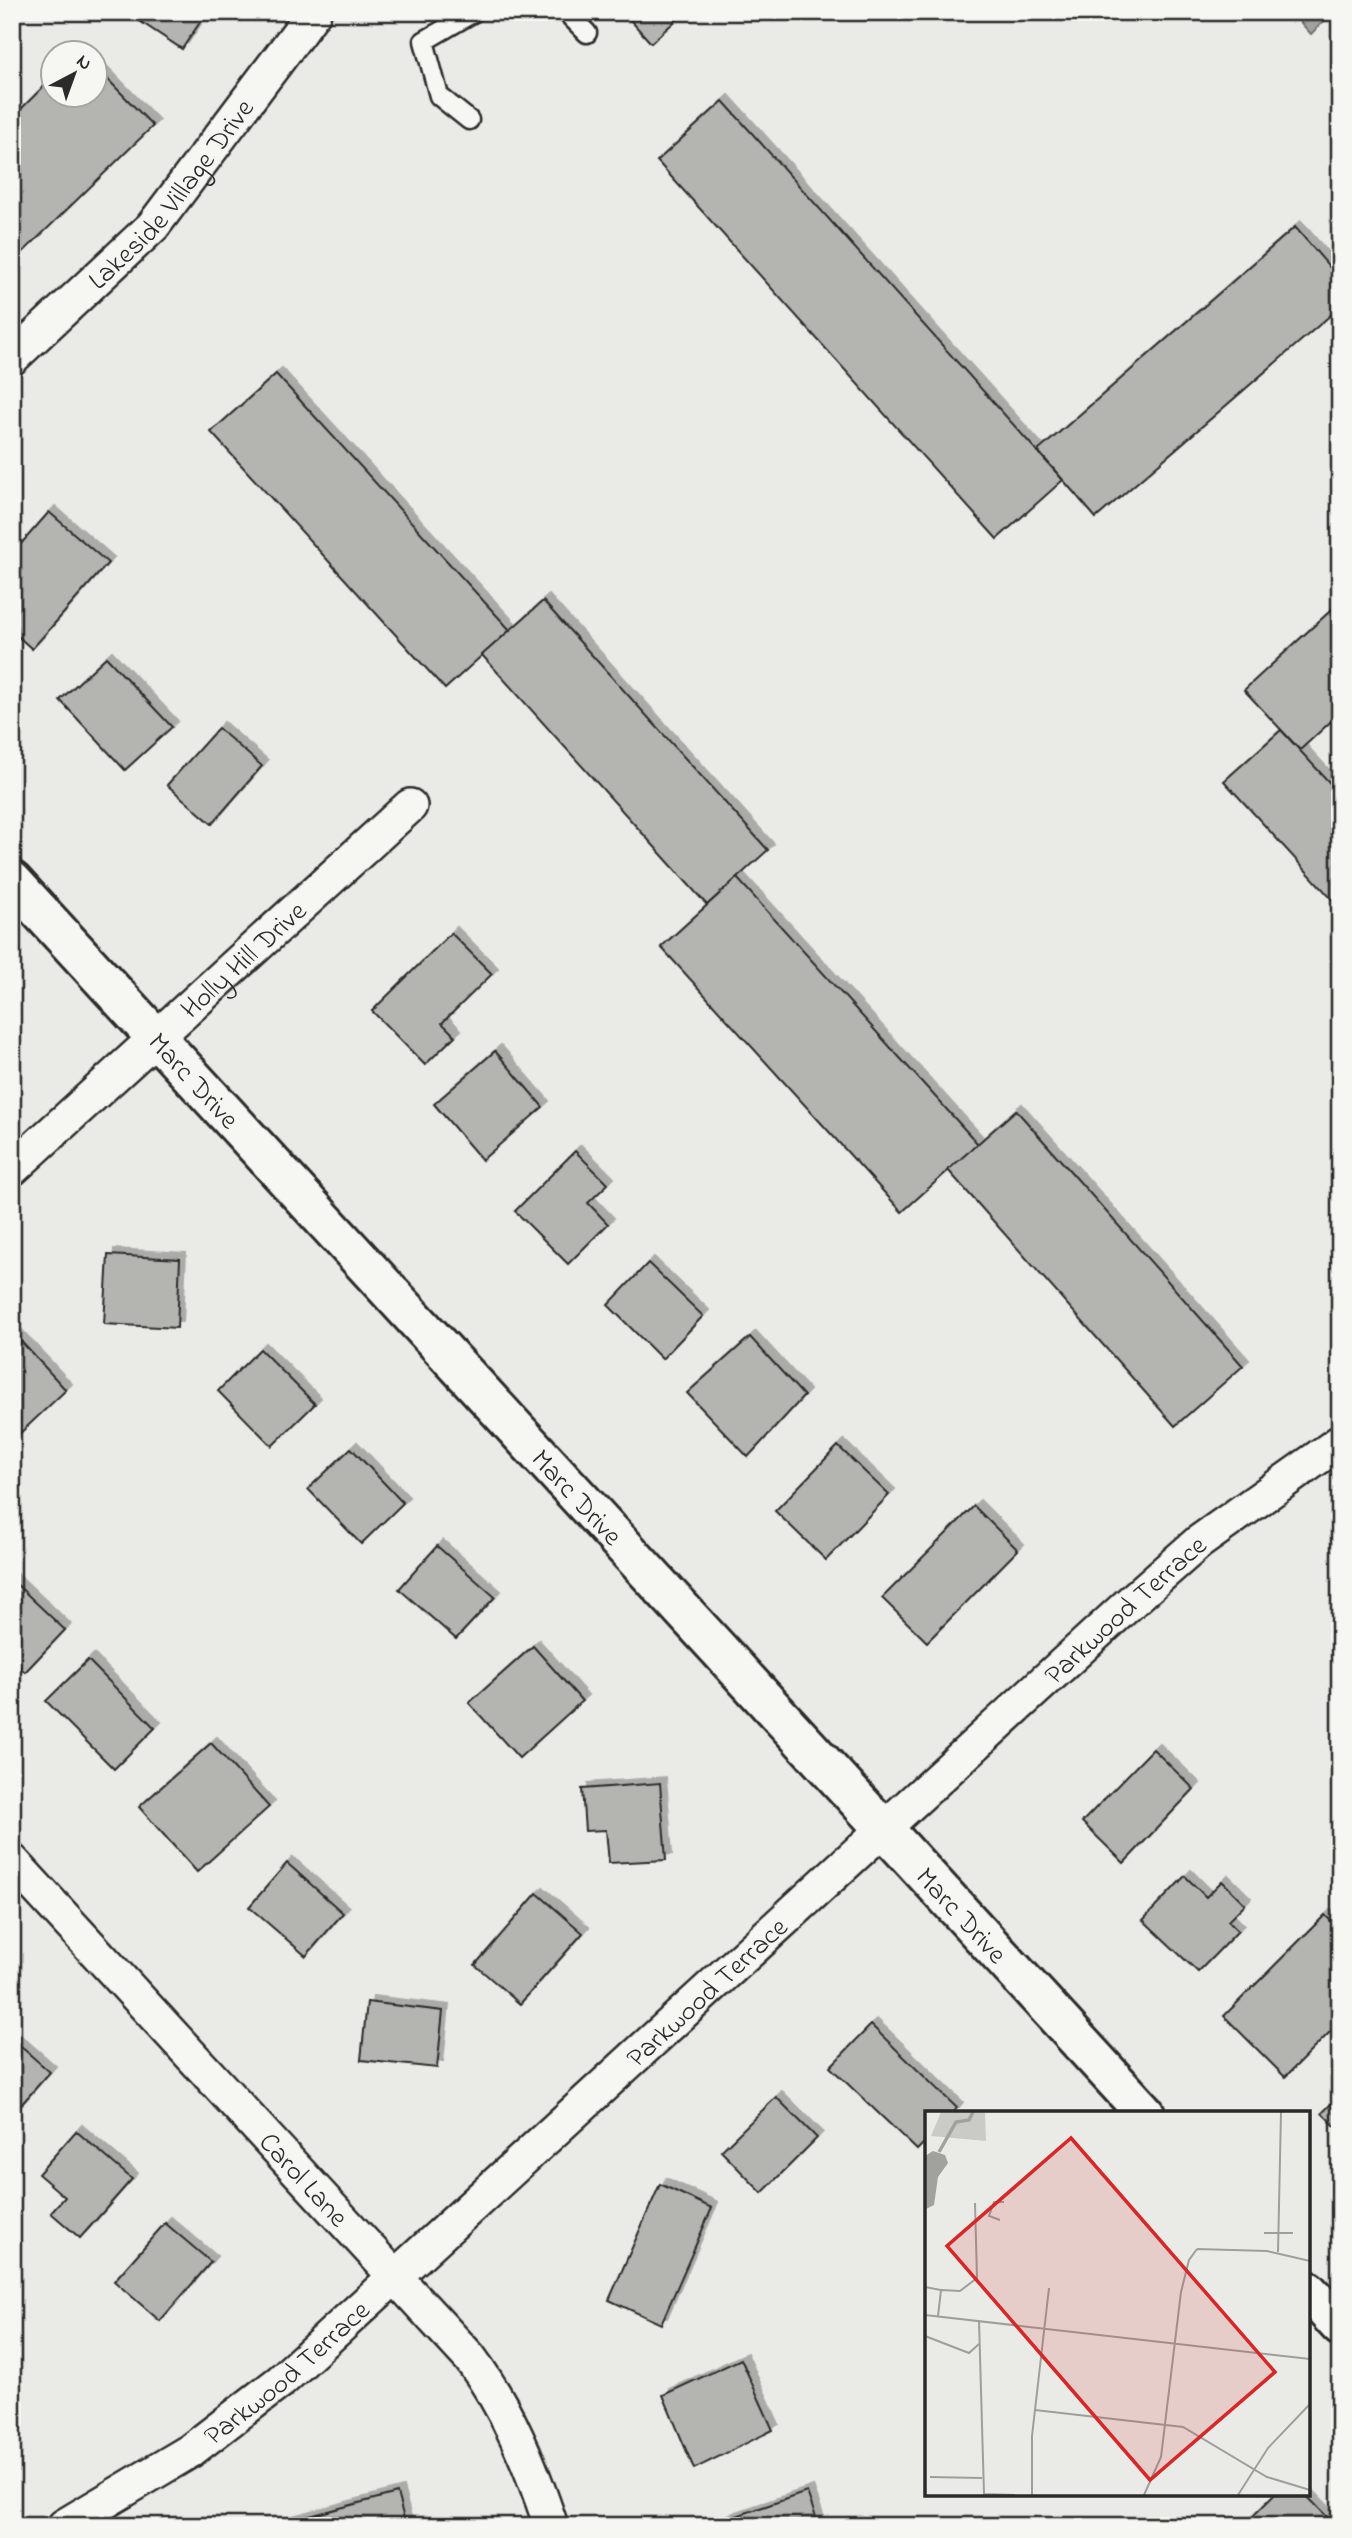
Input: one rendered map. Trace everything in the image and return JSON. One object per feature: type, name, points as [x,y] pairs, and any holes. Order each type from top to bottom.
[{"type":"street","name":"Lakeside Village Drive","points":[[12,358],[152,226],[313,12]]},
{"type":"street","name":"Holly Hill Drive","points":[[12,1169],[410,806]]},
{"type":"street","name":"Marc Drive","points":[[12,881],[744,1678],[886,1828],[1143,2111]]},
{"type":"street","name":"Parkwood Terrace","points":[[64,2526],[190,2451],[281,2381],[1121,1611],[1199,1542],[1340,1442]]},
{"type":"street","name":"Carol Lane","points":[[12,1861],[470,2358],[490,2386],[515,2430],[551,2526]]},
{"type":"street","points":[[1310,2293],[1340,2326]]},
{"type":"lane","points":[[469,120],[439,96],[424,41],[474,12]]},
{"type":"lane","points":[[566,12],[587,33]]},
{"type":"shaded area","points":[[1291,12],[1333,12],[1311,34]]},
{"type":"building","points":[[126,12],[207,12],[182,49]]},
{"type":"building","points":[[623,12],[685,12],[651,43]]},
{"type":"building","points":[[108,79],[153,126],[12,263],[12,118],[38,92],[38,108],[108,108]]},
{"type":"building","points":[[723,101],[1063,480],[997,539],[657,161]]},
{"type":"building","points":[[1295,227],[1340,279],[1340,307],[1096,518],[1038,451]]},
{"type":"building","points":[[276,374],[510,630],[445,689],[211,432]]},
{"type":"building","points":[[49,512],[108,563],[32,649],[12,631],[12,554]]},
{"type":"building","points":[[543,601],[768,850],[707,905],[482,655]]},
{"type":"building","points":[[1340,602],[1340,713],[1300,750],[1244,690]]},
{"type":"building","points":[[106,657],[172,727],[125,770],[60,700]]},
{"type":"building","points":[[218,728],[262,766],[212,824],[167,785]]},
{"type":"building","points":[[1281,730],[1340,794],[1340,908],[1224,781]]},
{"type":"building","points":[[737,878],[978,1144],[902,1212],[661,947]]},
{"type":"building","points":[[451,933],[492,974],[442,1023],[455,1036],[425,1065],[372,1011]]},
{"type":"building","points":[[495,1051],[543,1107],[482,1160],[434,1104]]},
{"type":"building","points":[[1016,1110],[1243,1366],[1175,1426],[948,1170]]},
{"type":"building","points":[[575,1151],[608,1184],[588,1203],[608,1224],[568,1264],[515,1211]]},
{"type":"building","points":[[108,1255],[180,1259],[177,1328],[104,1324]]},
{"type":"building","points":[[648,1263],[703,1316],[662,1359],[608,1305]]},
{"type":"building","points":[[16,1336],[66,1390],[14,1439],[12,1340]]},
{"type":"building","points":[[750,1337],[804,1396],[748,1457],[687,1393]]},
{"type":"building","points":[[260,1349],[315,1404],[272,1446],[218,1391]]},
{"type":"building","points":[[838,1446],[889,1495],[826,1560],[775,1511]]},
{"type":"building","points":[[351,1448],[403,1503],[361,1544],[308,1489]]},
{"type":"building","points":[[974,1506],[1018,1550],[927,1642],[882,1598]]},
{"type":"building","points":[[437,1546],[495,1597],[456,1639],[399,1589]]},
{"type":"building","points":[[12,1580],[65,1630],[25,1672],[12,1660]]},
{"type":"building","points":[[533,1646],[582,1701],[519,1758],[469,1703]]},
{"type":"building","points":[[88,1660],[155,1728],[114,1769],[46,1701]]},
{"type":"building","points":[[211,1743],[269,1807],[197,1872],[139,1807]]},
{"type":"building","points":[[1153,1749],[1194,1789],[1124,1863],[1082,1822]]},
{"type":"building","points":[[660,1783],[666,1860],[609,1863],[606,1830],[585,1831],[582,1789]]},
{"type":"building","points":[[287,1863],[343,1913],[306,1956],[249,1907]]},
{"type":"building","points":[[1185,1876],[1206,1897],[1222,1881],[1245,1904],[1228,1921],[1238,1931],[1198,1972],[1143,1920]]},
{"type":"building","points":[[537,1893],[583,1933],[520,2004],[475,1965]]},
{"type":"building","points":[[1325,1915],[1340,1930],[1340,2022],[1285,2077],[1224,2016]]},
{"type":"building","points":[[367,2002],[443,2011],[437,2068],[361,2060]]},
{"type":"building","points":[[871,2025],[957,2108],[955,2111],[925,2111],[925,2142],[917,2150],[830,2067]]},
{"type":"building","points":[[12,2039],[50,2072],[12,2115]]},
{"type":"building","points":[[1340,2095],[1340,2131],[1322,2113]]},
{"type":"building","points":[[776,2097],[817,2138],[762,2193],[721,2151]]},
{"type":"building","points":[[76,2131],[132,2179],[80,2238],[51,2213],[65,2197],[38,2174]]},
{"type":"building","points":[[660,2184],[712,2208],[661,2324],[609,2300]]},
{"type":"building","points":[[165,2223],[211,2262],[160,2321],[114,2281]]},
{"type":"building","points":[[741,2359],[773,2430],[694,2469],[663,2395]]},
{"type":"building","points":[[807,2492],[819,2526],[707,2526]]},
{"type":"building","points":[[397,2493],[406,2526],[284,2526],[283,2523]]},
{"type":"building","points":[[1273,2496],[1307,2496],[1336,2526],[1257,2526],[1250,2519]]}]
